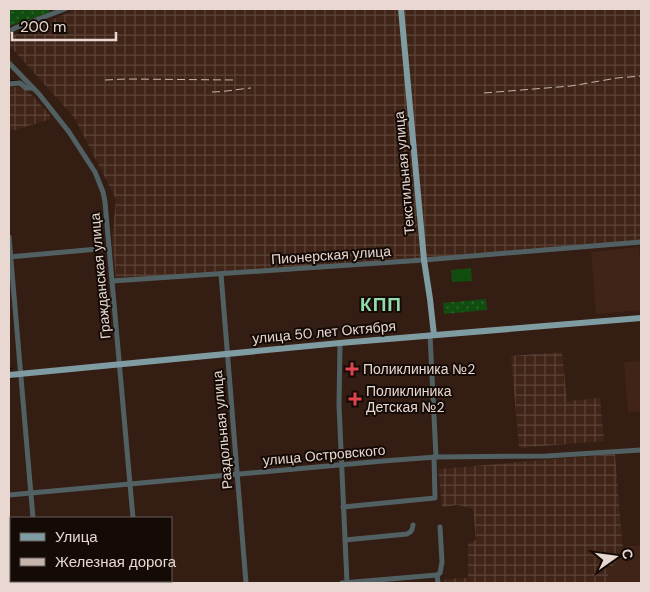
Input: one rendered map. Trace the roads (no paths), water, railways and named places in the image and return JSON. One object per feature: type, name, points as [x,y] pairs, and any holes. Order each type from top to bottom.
[{"type":"main road","name":"Текстильная улица","points":[[401,9],[432,335]]},
{"type":"main road","name":"улица 50 лет Октября","points":[[9,374],[340,343],[641,318]]},
{"type":"street","points":[[9,32],[65,9]]},
{"type":"street","points":[[9,28],[15,28]]},
{"type":"street","name":"Гражданская улица","points":[[9,63],[33,88],[69,132],[97,176],[103,192],[133,517]]},
{"type":"street","points":[[9,84],[20,84],[26,88],[33,88]]},
{"type":"street","points":[[9,237],[33,517]]},
{"type":"street","name":"Пионерская улица","points":[[112,281],[424,260],[641,242]]},
{"type":"street","points":[[10,257],[109,248]]},
{"type":"street","name":"Раздольная улица","points":[[221,274],[246,583]]},
{"type":"street","name":"Текстильная улица","points":[[343,507],[435,498],[432,335]]},
{"type":"street","points":[[340,343],[339,405],[347,583]]},
{"type":"street","name":"улица Островского","points":[[9,495],[435,457],[547,456],[641,450]]},
{"type":"street","points":[[345,540],[407,534],[412,531],[413,525]]},
{"type":"street","points":[[438,583],[437,575],[440,573],[442,562],[440,527]]},
{"type":"street","points":[[342,583],[437,575]]},
{"type":"waterway","points":[[9,81],[18,81]]},
{"type":"waterway","points":[[9,369],[13,368]]},
{"type":"railway","points":[[484,93],[571,86],[641,76]]},
{"type":"railway","points":[[105,80],[236,80]]},
{"type":"railway","points":[[212,92],[251,88]]},
{"type":"place","name":"Поликлиника №2","points":[[352,369]]},
{"type":"place","name":"Поликлиника Детская №2","points":[[355,399]]},
{"type":"district","name":"КПП","points":[[381,304]]}]
